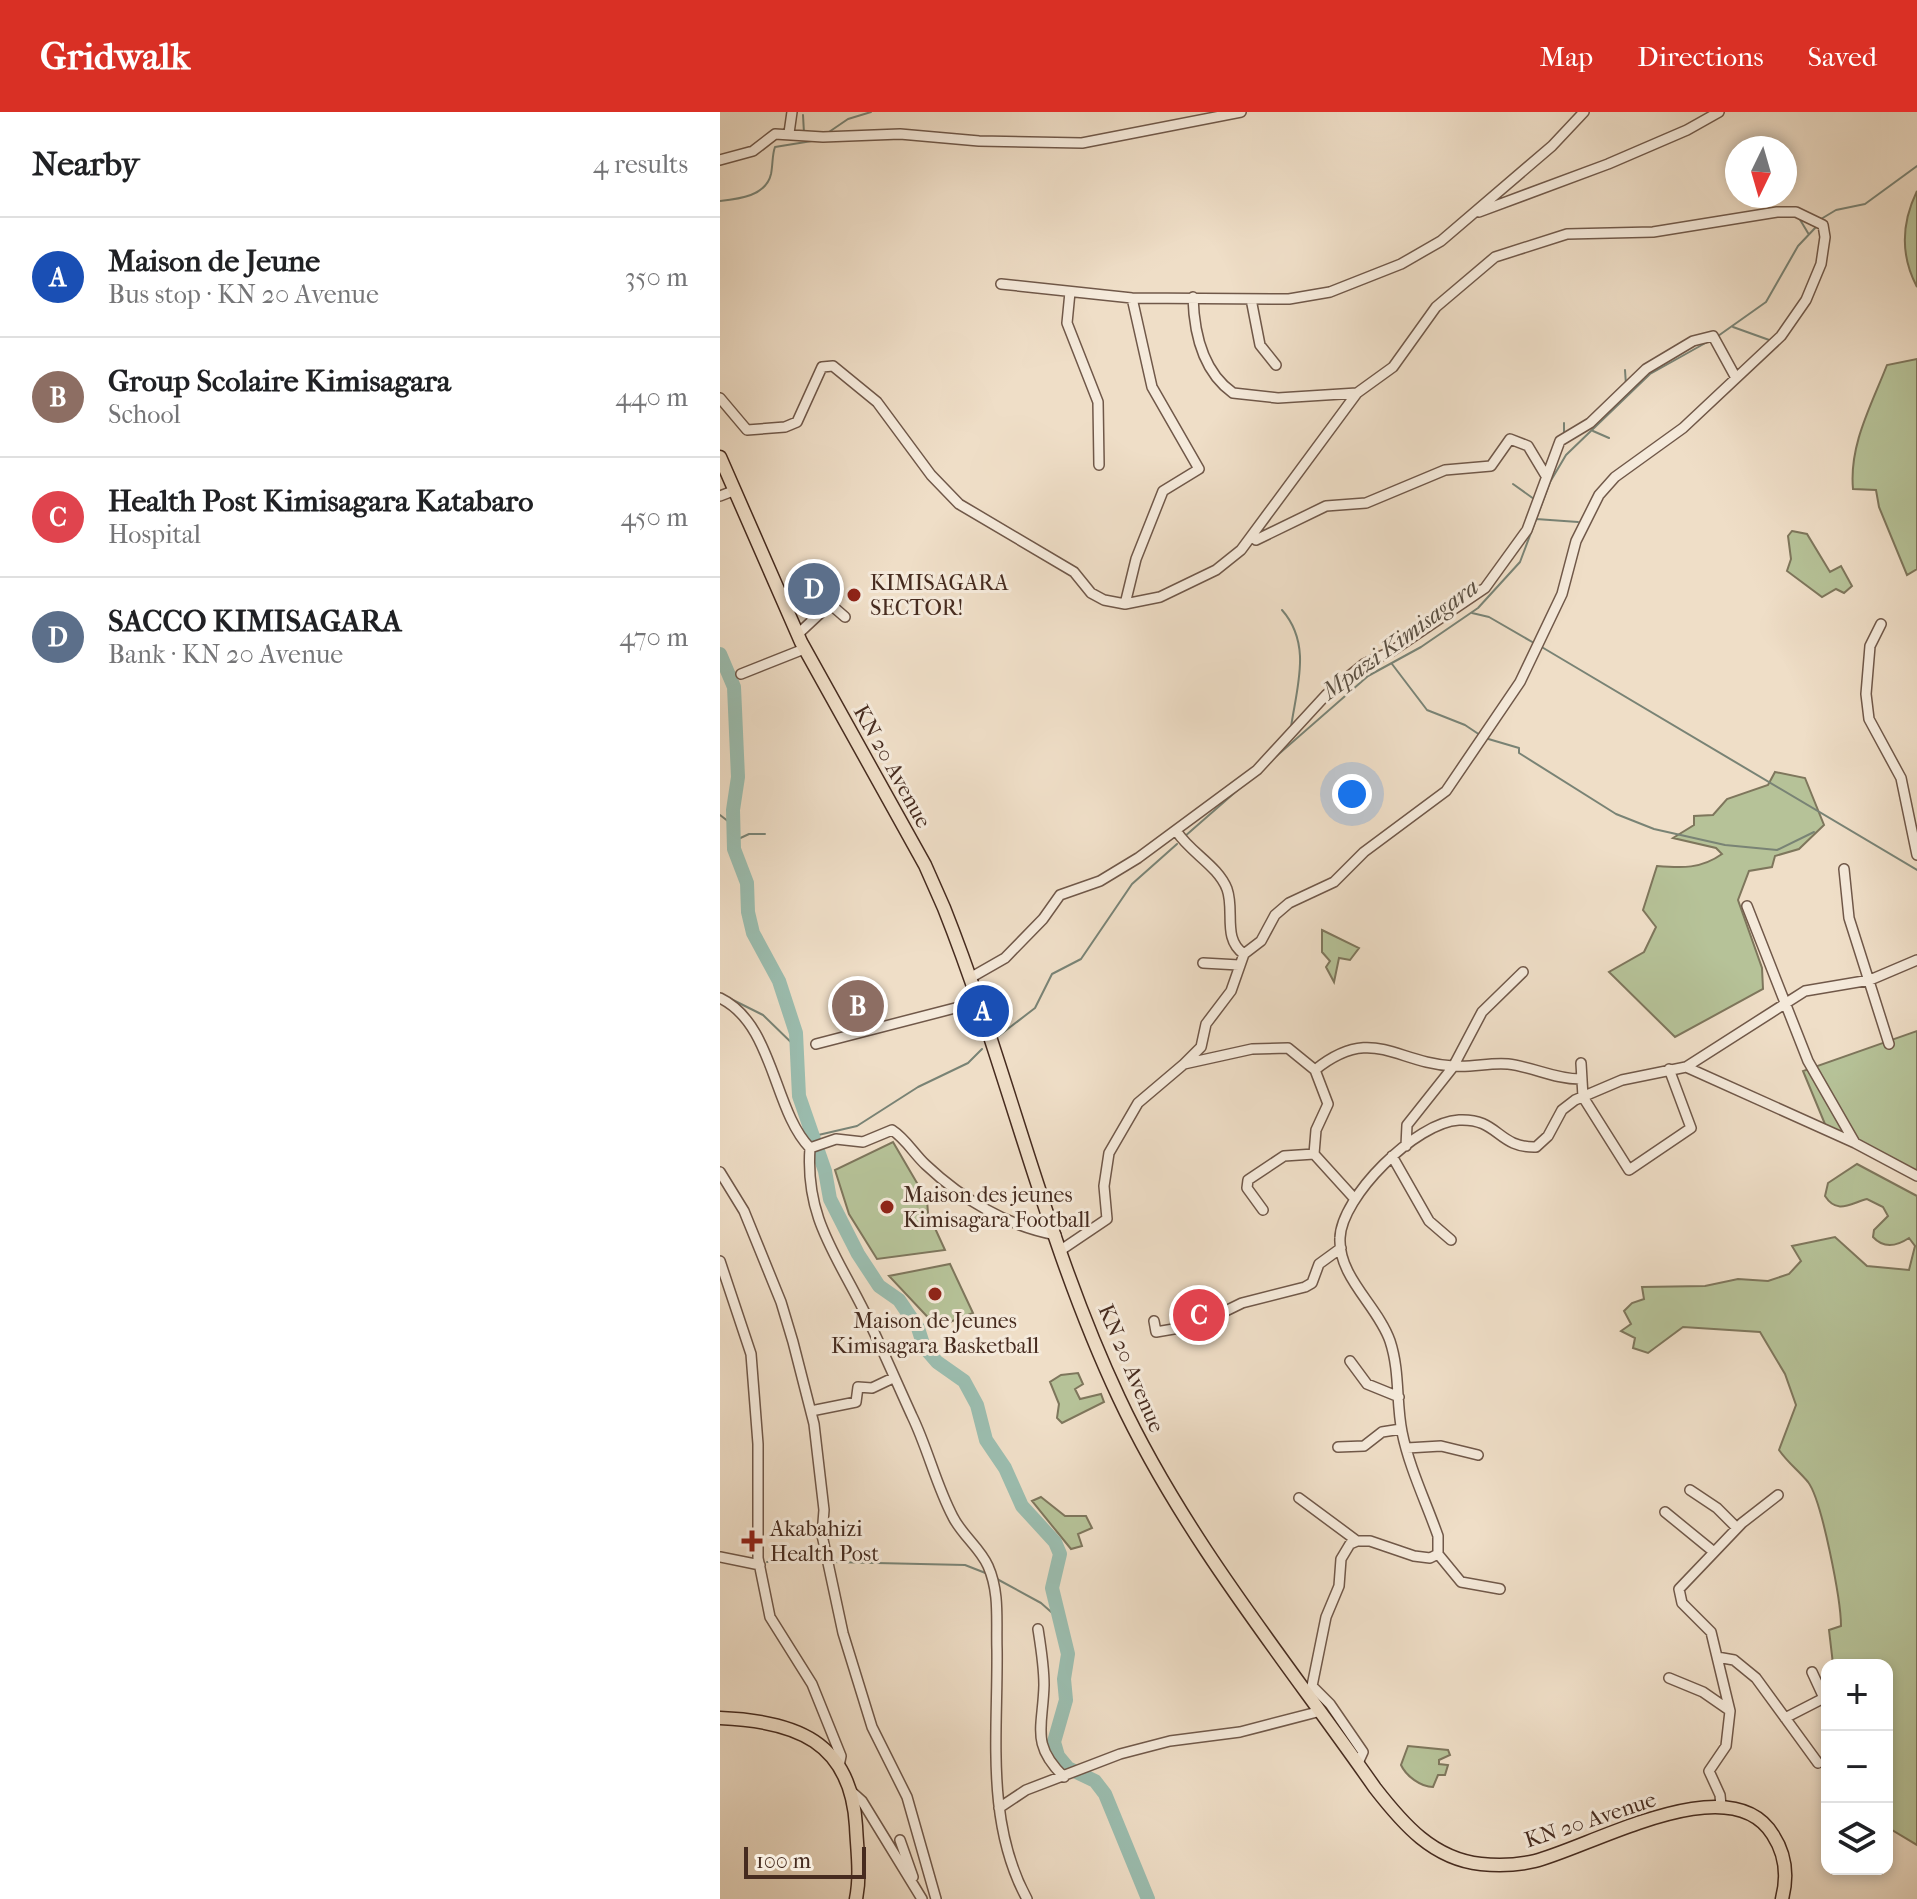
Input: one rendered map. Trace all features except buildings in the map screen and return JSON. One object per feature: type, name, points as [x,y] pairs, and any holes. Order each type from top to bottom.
[{"type":"main road","name":"KN 20 Avenue","points":[[720,457],[726,493],[804,649],[925,865],[970,978],[1061,1250],[1119,1397],[1153,1466],[1388,1805],[1422,1840],[1446,1854],[1483,1864],[1536,1861],[1687,1809],[1721,1806],[1752,1815],[1770,1829],[1785,1864],[1782,1899]]},
{"type":"main road","points":[[720,1718],[771,1721],[794,1728],[815,1740],[839,1766],[852,1792],[860,1846],[856,1899]]},
{"type":"street","points":[[792,112],[807,135]]},
{"type":"street","points":[[720,160],[753,151],[775,134],[900,134],[979,141],[1082,143],[1241,112]]},
{"type":"street","points":[[1001,284],[1132,298],[1251,299],[1301,298],[1369,278],[1441,241],[1552,146],[1584,112]]},
{"type":"street","points":[[1476,213],[1553,187],[1687,130],[1719,112]]},
{"type":"street","points":[[720,398],[747,430],[785,427],[797,422],[822,367],[833,366],[877,402],[931,475],[959,504],[1074,572],[1091,593],[1125,604],[1160,597],[1197,581],[1216,570],[1253,537],[1357,393],[1393,367],[1436,307],[1495,257],[1573,233],[1653,232],[1777,212],[1796,212],[1820,222],[1825,237],[1821,264],[1806,300],[1781,336],[1683,428],[1615,477],[1599,495],[1576,541],[1562,594],[1520,682],[1446,791],[1364,852],[1334,882],[1289,903],[1275,915],[1261,941],[1244,954],[1231,991],[1206,1024],[1201,1047],[1138,1103],[1109,1153],[1104,1186],[1107,1219],[1061,1250]]},
{"type":"street","points":[[1070,292],[1067,323],[1098,402],[1099,465]]},
{"type":"street","points":[[1193,297],[1198,343],[1213,372],[1233,393],[1278,398],[1357,393]]},
{"type":"street","points":[[1125,604],[1136,559],[1163,491],[1199,469],[1152,387],[1132,298]]},
{"type":"street","points":[[1251,299],[1260,345],[1276,365]]},
{"type":"street","points":[[970,978],[1005,958],[1043,919],[1060,895],[1106,879],[1177,832],[1257,770],[1346,678],[1436,624],[1485,588],[1527,530],[1560,441],[1590,423],[1646,369],[1693,341],[1713,336],[1736,378]]},
{"type":"street","points":[[1253,537],[1256,540],[1317,509],[1366,503],[1445,470],[1491,466],[1510,439],[1528,446],[1546,476]]},
{"type":"street","points":[[798,634],[826,600],[845,617]]},
{"type":"street","points":[[1881,624],[1870,646],[1866,694],[1869,719],[1886,744],[1901,778],[1917,855]]},
{"type":"street","points":[[741,674],[804,649]]},
{"type":"street","points":[[1177,832],[1226,886],[1231,933],[1236,949],[1244,954]]},
{"type":"street","points":[[1844,869],[1844,894],[1849,918],[1889,1044]]},
{"type":"street","points":[[1747,906],[1782,1003],[1808,1061],[1855,1143]]},
{"type":"street","points":[[1500,1589],[1461,1582],[1438,1554],[1438,1536],[1401,1429],[1389,1340],[1353,1279],[1341,1248],[1341,1223],[1353,1197],[1392,1156],[1458,1120],[1490,1126],[1517,1147],[1536,1147],[1548,1136],[1562,1110],[1583,1097],[1622,1080],[1686,1067],[1805,991],[1870,980],[1917,960]]},
{"type":"street","points":[[1203,963],[1239,965]]},
{"type":"street","points":[[1406,1146],[1407,1125],[1453,1067],[1482,1012],[1523,972]]},
{"type":"street","points":[[720,998],[744,1020],[757,1038],[791,1117],[810,1148],[808,1175],[824,1236],[866,1314],[930,1453],[951,1513],[983,1558],[994,1585],[999,1666],[994,1747],[999,1808],[1013,1875],[1027,1899]]},
{"type":"street","points":[[816,1044],[959,1007],[977,998]]},
{"type":"street","points":[[1315,1070],[1338,1053],[1371,1046],[1453,1067],[1510,1065],[1553,1078],[1580,1079]]},
{"type":"street","points":[[1184,1064],[1272,1047],[1296,1052],[1315,1070],[1328,1104],[1316,1130],[1314,1154],[1353,1197]]},
{"type":"street","points":[[1581,1063],[1583,1097],[1627,1169],[1632,1169],[1691,1128],[1669,1069]]},
{"type":"street","points":[[1686,1067],[1855,1143],[1917,1176]]},
{"type":"street","points":[[810,1148],[847,1139],[863,1142],[892,1130],[931,1170],[981,1206],[1021,1225],[1056,1235]]},
{"type":"street","points":[[1263,1210],[1247,1188],[1248,1180],[1284,1156],[1314,1154]]},
{"type":"street","points":[[1392,1156],[1421,1209],[1451,1240]]},
{"type":"street","points":[[720,1172],[744,1211],[781,1302],[811,1411],[821,1478],[822,1535],[843,1633],[872,1727],[907,1797],[936,1899]]},
{"type":"street","points":[[1154,1321],[1156,1332],[1197,1325],[1242,1303],[1305,1287],[1312,1283],[1319,1264],[1341,1248]]},
{"type":"street","points":[[720,1261],[751,1354],[758,1444],[760,1565],[770,1617],[812,1684],[841,1756],[839,1766]]},
{"type":"street","points":[[1350,1361],[1367,1384],[1399,1397]]},
{"type":"street","points":[[811,1411],[850,1405],[856,1402],[858,1387],[872,1388],[893,1378]]},
{"type":"street","points":[[1338,1447],[1364,1446],[1382,1432],[1401,1429]]},
{"type":"street","points":[[1407,1448],[1441,1446],[1478,1455]]},
{"type":"street","points":[[1690,1490],[1717,1508],[1737,1528]]},
{"type":"street","points":[[1721,1806],[1720,1795],[1709,1771],[1726,1746],[1730,1711],[1711,1632],[1679,1595],[1684,1580],[1737,1528],[1778,1495]]},
{"type":"street","points":[[1299,1498],[1357,1541]]},
{"type":"street","points":[[1665,1512],[1714,1552]]},
{"type":"street","points":[[1358,1763],[1363,1752],[1330,1704],[1312,1686],[1326,1617],[1339,1586],[1341,1559],[1350,1544],[1357,1541],[1370,1541],[1414,1556],[1430,1558],[1438,1554]]},
{"type":"street","points":[[720,1557],[760,1565]]},
{"type":"street","points":[[1038,1629],[1044,1685],[1040,1745],[1047,1761],[1064,1777]]},
{"type":"street","points":[[1717,1657],[1741,1664],[1768,1692],[1818,1763]]},
{"type":"street","points":[[1785,1718],[1824,1698],[1812,1672]]},
{"type":"street","points":[[1669,1678],[1703,1692],[1730,1711]]},
{"type":"street","points":[[999,1808],[1026,1790],[1170,1741],[1240,1732],[1321,1711]]},
{"type":"street","points":[[852,1792],[862,1801],[883,1840],[915,1884]]},
{"type":"street","points":[[900,1840],[922,1899]]},
{"type":"green space","points":[[1917,191],[1917,287],[1905,251],[1905,227]]},
{"type":"green space","points":[[1917,359],[1917,569],[1907,575],[1879,507],[1876,490],[1853,489],[1853,473],[1862,426],[1887,365]]},
{"type":"green space","points":[[1792,531],[1807,534],[1830,572],[1841,566],[1852,586],[1844,593],[1836,589],[1822,597],[1787,571],[1791,559],[1788,536]]},
{"type":"green space","points":[[1775,772],[1805,778],[1824,825],[1799,849],[1775,856],[1772,867],[1749,871],[1738,900],[1762,968],[1763,989],[1675,1037],[1609,972],[1644,952],[1656,927],[1643,910],[1657,866],[1691,866],[1722,854],[1716,848],[1673,838],[1694,825],[1694,816],[1713,815],[1727,799],[1768,785]]},
{"type":"green space","points":[[1322,930],[1359,948],[1350,960],[1339,958],[1334,982],[1326,967],[1330,961],[1322,952]]},
{"type":"green space","points":[[1917,1031],[1917,1174],[1827,1129],[1803,1071]]},
{"type":"green space","name":"Maison des jeunes Kimisagara Football","points":[[893,1142],[927,1200],[928,1213],[945,1250],[877,1259],[849,1214],[835,1170]]},
{"type":"green space","points":[[1857,1164],[1917,1196],[1917,1845],[1893,1831],[1893,1659],[1832,1659],[1829,1630],[1841,1626],[1825,1529],[1808,1482],[1779,1450],[1796,1405],[1785,1374],[1760,1332],[1683,1327],[1648,1353],[1633,1348],[1635,1338],[1621,1331],[1631,1324],[1624,1311],[1632,1303],[1644,1299],[1642,1287],[1705,1286],[1738,1279],[1768,1281],[1789,1274],[1801,1261],[1792,1246],[1835,1237],[1867,1266],[1909,1270],[1915,1246],[1909,1238],[1891,1245],[1873,1237],[1874,1230],[1888,1216],[1883,1207],[1867,1199],[1850,1205],[1834,1205],[1825,1196],[1828,1183]]},
{"type":"green space","name":"Maison de Jeunes Kimisagara Basketball","points":[[950,1264],[973,1313],[937,1327],[889,1276]]},
{"type":"green space","points":[[1078,1373],[1083,1384],[1075,1389],[1080,1399],[1101,1394],[1104,1402],[1062,1423],[1057,1418],[1059,1404],[1050,1382],[1061,1375]]},
{"type":"green space","points":[[1041,1497],[1065,1516],[1086,1516],[1092,1528],[1078,1534],[1082,1546],[1071,1549],[1032,1501]]},
{"type":"green space","points":[[1408,1746],[1448,1750],[1450,1755],[1439,1760],[1439,1764],[1448,1765],[1445,1775],[1438,1775],[1433,1787],[1419,1783],[1403,1769],[1401,1765]]},
{"type":"waterway","points":[[826,134],[848,119],[871,112]]},
{"type":"waterway","points":[[803,115],[804,133]]},
{"type":"waterway","points":[[720,201],[751,195],[764,187],[771,174],[775,147],[818,140]]},
{"type":"waterway","name":"Mpazi Kimisagara","points":[[1821,219],[1836,210],[1865,204],[1917,166]]},
{"type":"waterway","points":[[1799,218],[1808,233]]},
{"type":"waterway","name":"Mpazi Kimisagara","points":[[1718,336],[1766,302],[1798,246],[1816,227]]},
{"type":"waterway","points":[[1733,327],[1772,341]]},
{"type":"waterway","name":"Mpazi Kimisagara","points":[[1184,837],[1368,676],[1421,647],[1478,608],[1520,562],[1550,482],[1566,455],[1650,374],[1709,341]]},
{"type":"waterway","points":[[1625,370],[1626,385]]},
{"type":"waterway","points":[[1564,423],[1564,434]]},
{"type":"waterway","points":[[1593,431],[1609,438]]},
{"type":"waterway","points":[[1513,484],[1534,499]]},
{"type":"waterway","points":[[1536,519],[1578,522]]},
{"type":"waterway","points":[[1282,610],[1291,623],[1300,651],[1299,681],[1291,727]]},
{"type":"waterway","points":[[1472,613],[1489,617],[1534,643]]},
{"type":"waterway","points":[[1540,646],[1917,870]]},
{"type":"waterway","points":[[720,654],[734,687],[738,777],[733,810],[734,849],[747,883],[748,912],[753,933],[779,981],[796,1033],[799,1096],[825,1171],[830,1199],[858,1254],[879,1286],[899,1300],[918,1328],[924,1347],[937,1362],[964,1381],[977,1405],[986,1440],[1005,1468],[1022,1506],[1055,1542],[1060,1554],[1052,1588],[1068,1654],[1064,1679],[1066,1700],[1054,1742],[1058,1756],[1068,1768],[1095,1781],[1105,1794],[1148,1899]]},
{"type":"waterway","points":[[1392,664],[1427,710],[1465,725],[1480,735]]},
{"type":"waterway","points":[[1485,738],[1519,748],[1519,753],[1616,814],[1654,829],[1725,845],[1777,850],[1814,832]]},
{"type":"waterway","points":[[720,815],[733,825]]},
{"type":"waterway","points":[[734,841],[749,834],[765,834]]},
{"type":"waterway","name":"Mpazi Kimisagara","points":[[996,1038],[1035,1008],[1052,974],[1081,959],[1132,884],[1177,844]]},
{"type":"waterway","points":[[725,996],[763,1015],[799,1050]]},
{"type":"waterway","name":"Mpazi Kimisagara","points":[[814,1136],[857,1126],[918,1087],[968,1063],[982,1049]]},
{"type":"waterway","points":[[767,1562],[822,1562]]},
{"type":"waterway","points":[[832,1562],[965,1565],[988,1574]]},
{"type":"waterway","points":[[997,1579],[1041,1603],[1058,1618]]},
{"type":"place","name":"SACCO KIMISAGARA","points":[[814,589]]},
{"type":"place","name":"KIMISAGARA SECTOR!","points":[[854,595]]},
{"type":"place","name":"Group Scolaire Kimisagara","points":[[858,1006]]},
{"type":"place","name":"Maison de Jeune","points":[[983,1011]]},
{"type":"place","name":"Maison des jeunes Kimisagara Football","points":[[887,1207]]},
{"type":"place","name":"Maison de Jeunes Kimisagara Basketball","points":[[935,1294]]},
{"type":"place","name":"Health Post Kimisagara Katabaro","points":[[1199,1315]]},
{"type":"place","name":"Akabahizi Health Post","points":[[752,1541]]}]
